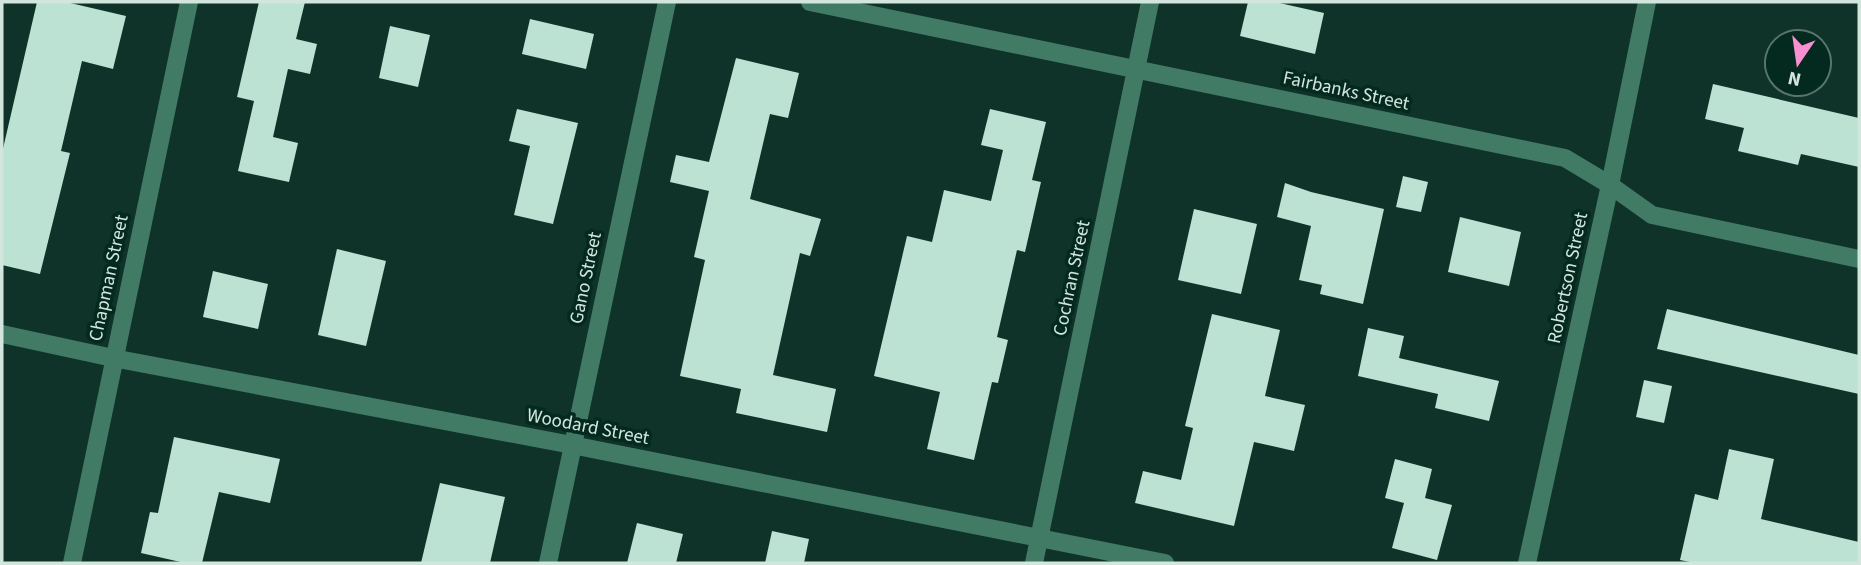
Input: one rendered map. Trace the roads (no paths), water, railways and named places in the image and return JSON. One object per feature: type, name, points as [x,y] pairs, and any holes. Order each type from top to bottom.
[{"type":"street","name":"Chapman Street","points":[[72,563],[189,2]]},
{"type":"street","name":"Gano Street","points":[[548,563],[667,2]]},
{"type":"street","name":"Fairbanks Street","points":[[810,2],[1565,158],[1610,185],[1651,215],[1859,259]]},
{"type":"street","name":"Cochran Street","points":[[1034,563],[1150,2]]},
{"type":"street","name":"Robertson Street","points":[[1527,563],[1647,2]]},
{"type":"street","name":"Woodard Street","points":[[2,334],[113,358],[572,445],[1165,563]]}]
